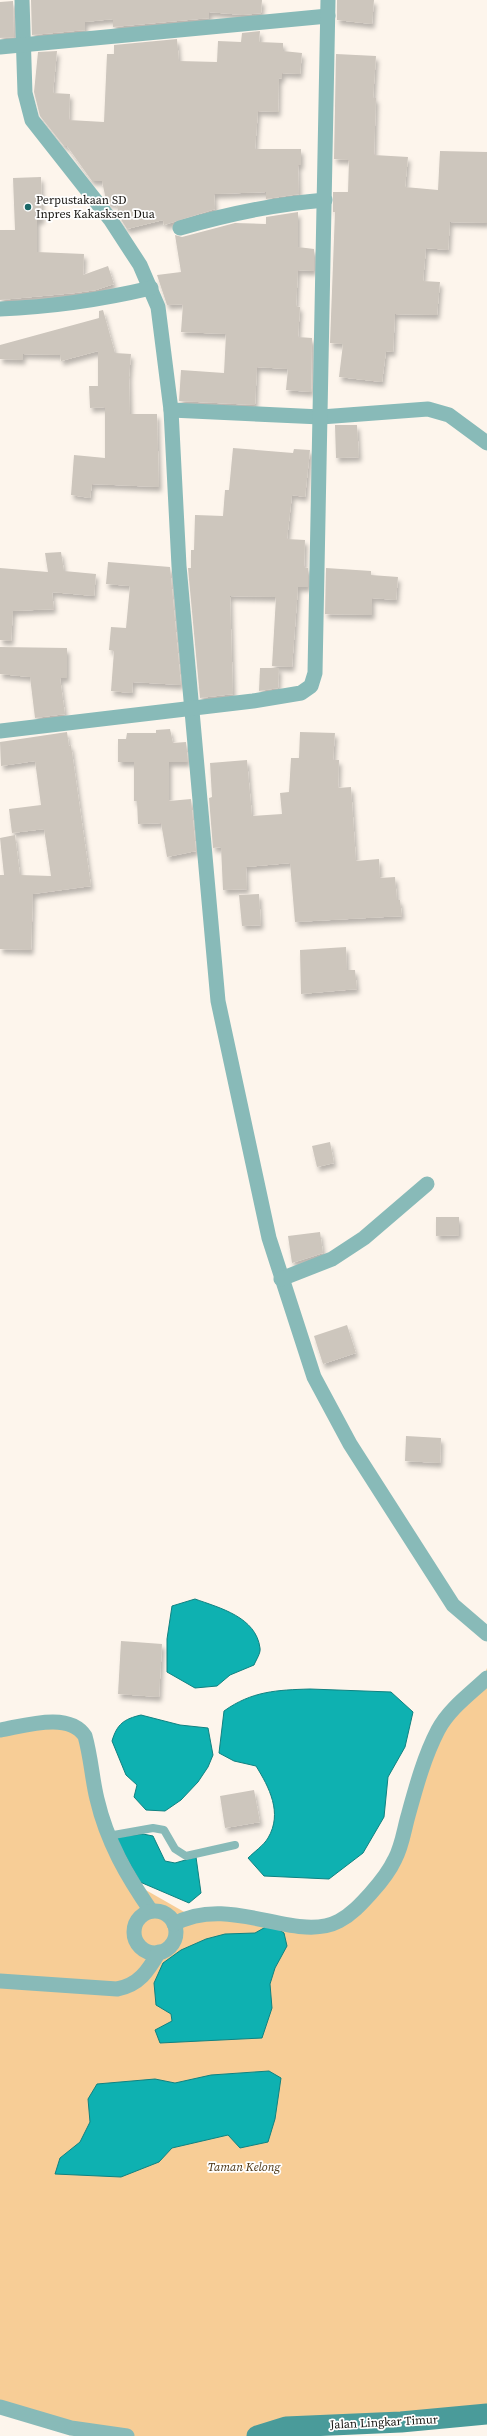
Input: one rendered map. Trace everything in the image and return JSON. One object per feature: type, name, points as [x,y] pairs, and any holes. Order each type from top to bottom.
[{"type":"main road","name":"Jalan Lingkar Timur","points":[[257,2436],[286,2427],[401,2422],[487,2414]]},
{"type":"street","points":[[22,0],[25,93],[32,120],[110,219],[140,265],[158,307],[171,410],[179,566],[190,708],[218,1001],[269,1238],[314,1378],[350,1444],[453,1605],[487,1634]]},
{"type":"street","points":[[0,731],[267,699],[301,693],[311,686],[315,673],[328,0]]},
{"type":"street","points":[[0,47],[24,46],[328,16]]},
{"type":"street","points":[[180,228],[230,214],[281,204],[325,200]]},
{"type":"street","points":[[0,309],[46,308],[95,301],[151,288]]},
{"type":"street","points":[[171,410],[321,416],[428,410],[449,415],[487,443]]},
{"type":"street","points":[[281,1279],[332,1258],[364,1238],[427,1184]]},
{"type":"street","points":[[174,1924],[197,1915],[216,1913],[250,1915],[309,1927],[328,1927],[358,1908],[388,1873],[396,1859],[416,1785],[438,1730],[450,1712],[487,1678]]},
{"type":"street","points":[[0,1730],[43,1723],[65,1723],[80,1728],[85,1736],[97,1798],[108,1836],[119,1862],[151,1911]]},
{"type":"street","points":[[151,1911],[165,1913],[174,1924],[175,1939],[166,1950],[159,1952],[145,1950],[136,1939],[134,1932],[139,1918],[151,1911]]},
{"type":"street","points":[[0,1981],[117,1988],[130,1986],[139,1979],[159,1952]]},
{"type":"street","points":[[0,2407],[71,2428],[127,2436]]},
{"type":"lane","points":[[108,1836],[153,1828],[164,1830],[175,1849],[186,1856],[235,1845]]},
{"type":"green space","name":"Taman Kelong","points":[[487,1668],[487,2414],[257,2436],[108,2436],[0,2408],[0,1730],[43,1723],[85,1736],[97,1798],[130,1881],[193,1917],[328,1927],[396,1859],[450,1712],[481,1683]]},
{"type":"water","points":[[195,1599],[225,1610],[244,1621],[257,1637],[260,1648],[254,1665],[230,1675],[217,1686],[195,1688],[167,1672],[167,1639],[172,1606]]},
{"type":"water","points":[[310,1689],[391,1692],[413,1712],[405,1747],[388,1777],[384,1817],[363,1853],[329,1879],[264,1876],[248,1858],[266,1841],[272,1829],[274,1810],[272,1800],[256,1766],[234,1761],[219,1753],[224,1711],[245,1699],[265,1693]]},
{"type":"water","points":[[141,1715],[180,1725],[208,1728],[213,1755],[208,1767],[198,1782],[181,1800],[165,1811],[146,1810],[134,1797],[137,1785],[126,1775],[112,1741],[116,1730],[122,1723],[130,1718]]},
{"type":"water","points":[[143,1834],[153,1836],[165,1861],[175,1863],[196,1857],[201,1893],[189,1903],[140,1882],[115,1837]]},
{"type":"water","points":[[271,1924],[284,1933],[287,1946],[275,1968],[270,1984],[272,2008],[262,2038],[160,2043],[155,2030],[172,2021],[171,2014],[156,2005],[154,1983],[163,1963],[181,1950],[206,1939],[225,1934],[255,1933]]},
{"type":"water","points":[[269,2071],[281,2078],[275,2119],[268,2142],[240,2148],[228,2135],[172,2148],[159,2162],[121,2177],[55,2174],[60,2158],[80,2142],[90,2122],[88,2099],[97,2084],[155,2079],[175,2083],[211,2075]]},
{"type":"building","points":[[31,0],[262,0],[261,13],[243,15],[209,12],[209,18],[113,27],[113,19],[85,22],[85,30],[32,35]]},
{"type":"building","points":[[337,0],[374,0],[372,24],[337,20]]},
{"type":"building","points":[[13,1],[14,37],[0,38],[0,2]]},
{"type":"building","points":[[260,31],[259,42],[283,43],[283,51],[302,53],[300,74],[282,73],[282,79],[279,78],[278,112],[258,111],[255,149],[301,149],[301,165],[298,165],[299,194],[266,199],[266,192],[214,194],[215,209],[164,225],[163,220],[127,229],[120,218],[116,203],[110,204],[106,200],[102,181],[92,181],[67,146],[64,146],[40,116],[34,92],[38,52],[57,51],[53,93],[70,94],[69,120],[104,122],[107,54],[114,54],[114,45],[177,39],[179,61],[217,62],[218,41],[241,42],[242,33]]},
{"type":"building","points":[[336,54],[376,56],[373,98],[376,98],[374,155],[408,157],[405,187],[438,190],[440,151],[487,152],[487,223],[450,222],[448,250],[426,248],[423,281],[440,282],[437,315],[395,314],[393,352],[386,351],[382,382],[339,377],[343,344],[330,343],[335,212],[333,212],[333,192],[348,192],[349,160],[334,159]]},
{"type":"building","points":[[41,177],[42,220],[37,220],[37,252],[84,254],[83,275],[108,266],[114,284],[96,290],[75,293],[0,300],[0,230],[15,230],[13,178]]},
{"type":"building","points":[[298,212],[298,247],[314,249],[314,271],[298,270],[296,306],[300,307],[298,337],[312,338],[311,392],[286,390],[288,369],[257,367],[255,405],[179,401],[181,370],[224,373],[226,334],[181,332],[183,304],[167,305],[157,275],[181,272],[175,235],[182,237],[235,223],[266,224],[266,217]]},
{"type":"building","points":[[103,310],[115,353],[131,354],[129,377],[130,414],[157,414],[159,487],[92,484],[90,498],[71,495],[74,455],[105,458],[105,407],[90,408],[89,386],[98,386],[98,351],[61,361],[60,355],[23,354],[23,360],[0,359],[0,345],[99,318],[99,311]]},
{"type":"building","points":[[335,425],[357,425],[359,457],[336,458]]},
{"type":"building","points":[[233,448],[293,453],[294,449],[310,450],[305,497],[292,495],[287,539],[305,540],[304,567],[308,568],[308,587],[298,587],[292,667],[272,666],[276,597],[230,596],[233,694],[200,698],[188,568],[191,568],[191,550],[194,550],[195,515],[223,516],[225,490],[229,490]]},
{"type":"building","points":[[61,552],[64,571],[96,574],[94,596],[52,592],[54,609],[13,611],[11,641],[0,640],[0,568],[48,572],[45,553]]},
{"type":"building","points":[[108,562],[170,567],[181,685],[133,682],[132,693],[111,691],[114,651],[109,650],[111,627],[126,628],[130,586],[106,584]]},
{"type":"building","points":[[326,568],[371,571],[371,575],[398,577],[396,600],[372,598],[372,615],[325,614]]},
{"type":"building","points":[[0,647],[67,648],[67,678],[60,678],[65,714],[35,718],[30,677],[0,674]]},
{"type":"building","points":[[260,668],[279,668],[278,688],[259,691]]},
{"type":"building","points":[[170,729],[173,743],[186,742],[188,762],[169,762],[169,801],[191,799],[196,851],[167,857],[161,823],[138,824],[137,801],[134,801],[134,762],[118,762],[118,739],[126,739],[127,733],[156,733],[156,730]]},
{"type":"building","points":[[67,732],[69,746],[71,745],[91,886],[33,894],[31,950],[0,949],[0,875],[4,875],[0,838],[15,835],[20,875],[51,876],[44,829],[12,833],[9,809],[41,805],[35,761],[1,766],[0,742]]},
{"type":"building","points":[[300,732],[335,733],[333,760],[339,760],[338,788],[351,787],[356,861],[379,859],[380,878],[395,877],[397,900],[400,900],[402,916],[295,922],[290,863],[246,867],[247,889],[223,890],[221,847],[213,848],[209,798],[212,797],[210,763],[247,760],[252,816],[282,814],[280,793],[289,792],[291,758],[299,758]]},
{"type":"building","points":[[259,894],[261,925],[242,926],[239,895]]},
{"type":"building","points":[[346,947],[347,970],[355,970],[357,989],[301,994],[300,950]]},
{"type":"building","points":[[330,1142],[334,1163],[317,1167],[312,1146]]},
{"type":"building","points":[[436,1217],[459,1217],[459,1235],[436,1236]]},
{"type":"building","points":[[320,1232],[323,1253],[292,1263],[288,1236]]},
{"type":"building","points":[[347,1325],[356,1353],[323,1364],[314,1336]]},
{"type":"building","points":[[406,1436],[441,1438],[440,1463],[405,1461]]},
{"type":"building","points":[[121,1641],[162,1644],[159,1697],[118,1694]]},
{"type":"building","points":[[254,1790],[260,1822],[225,1828],[220,1796]]},
{"type":"place","name":"Perpustakaan SD Inpres Kakasksen Dua","points":[[28,207]]}]
